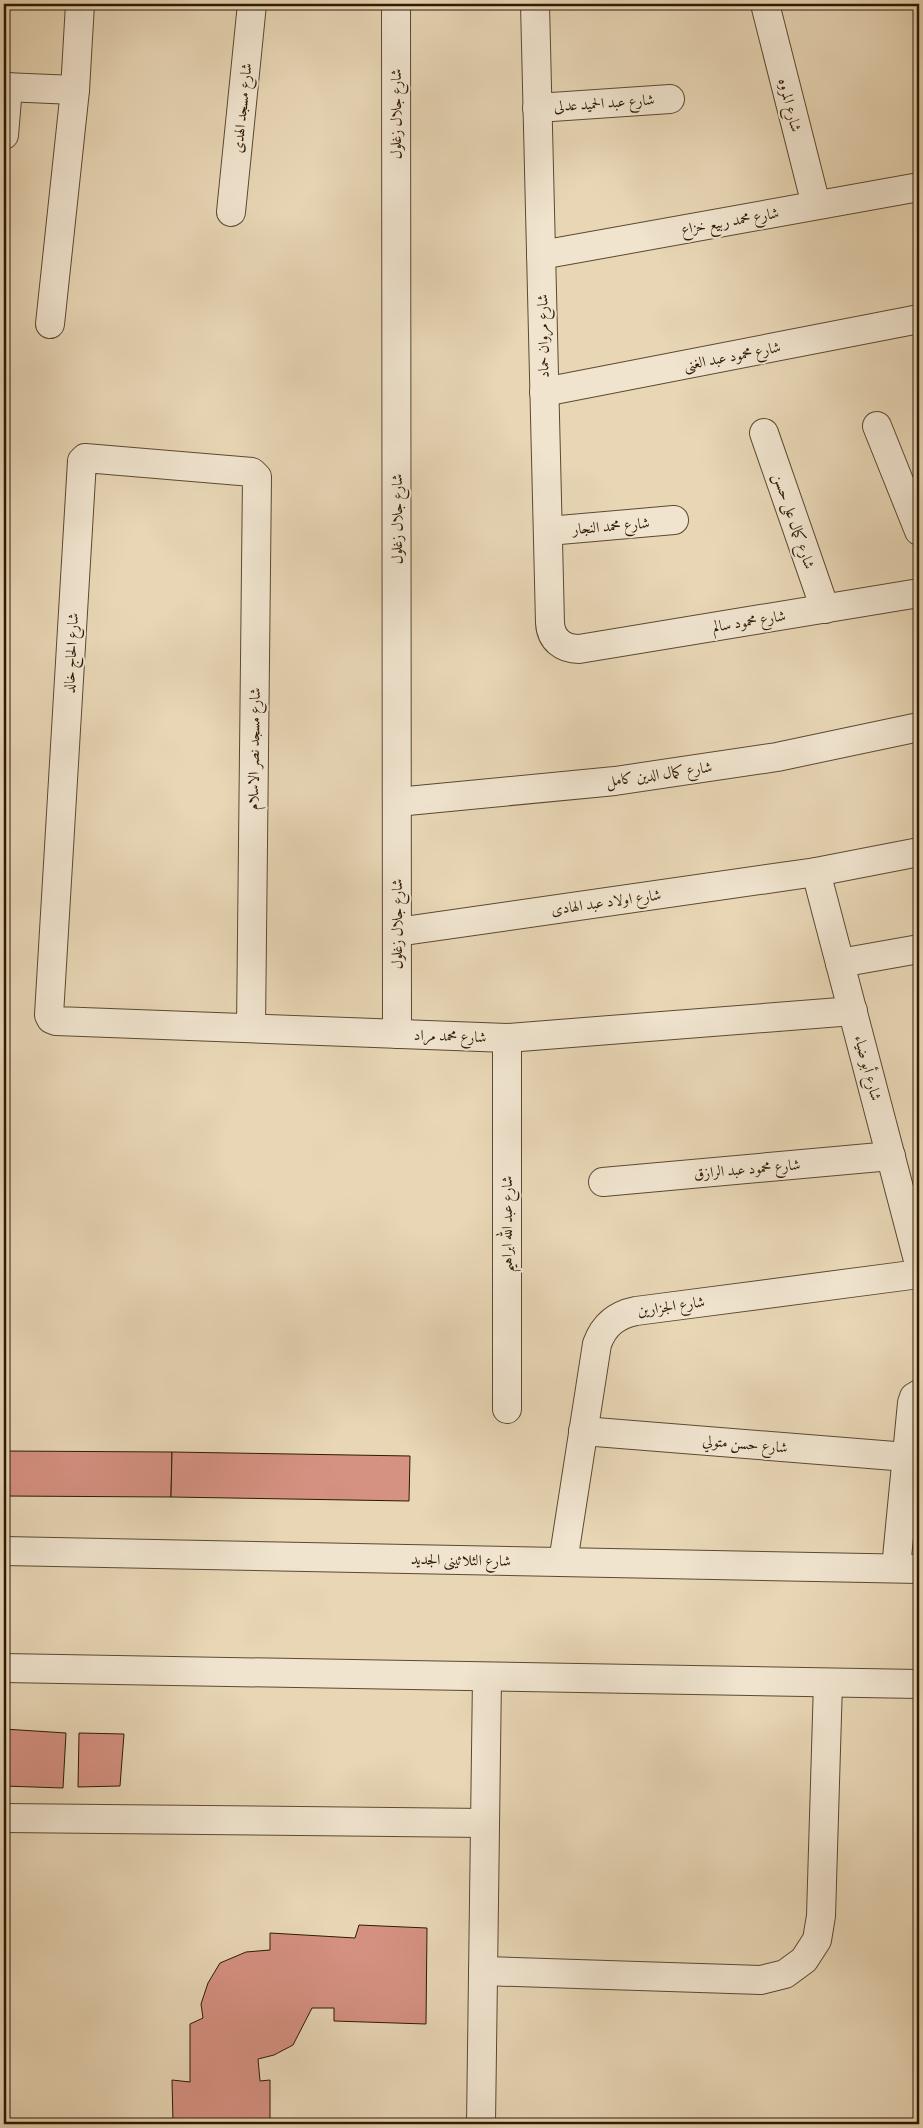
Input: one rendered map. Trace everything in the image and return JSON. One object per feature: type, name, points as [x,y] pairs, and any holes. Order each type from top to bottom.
[{"type":"street","points":[[50,324],[75,90],[80,4]]},
{"type":"street","name":"شارع مسجد الهدى","points":[[231,212],[252,4]]},
{"type":"street","name":"شارع جلال زغلول","points":[[396,4],[397,1034]]},
{"type":"street","name":"شارع مروان حماد","points":[[535,4],[550,629],[555,640],[562,646],[570,649],[579,649]]},
{"type":"street","name":"شارع المروه","points":[[765,4],[816,206]]},
{"type":"street","points":[[4,134],[6,87],[75,90]]},
{"type":"street","name":"شارع عبد الحميد عدلى","points":[[538,108],[670,99]]},
{"type":"street","name":"شارع محمد ربيع خزاع","points":[[541,255],[919,187]]},
{"type":"street","name":"شارع محمود عبد الغنى","points":[[544,392],[919,319]]},
{"type":"street","points":[[877,426],[919,531]]},
{"type":"street","name":"شارع كمال على حسن","points":[[764,433],[825,609]]},
{"type":"street","name":"شارع الحاج خالد","points":[[49,1015],[82,461],[86,458],[251,472]]},
{"type":"street","name":"شارع مسجد نصر الاسلام","points":[[251,472],[257,478],[251,1028]]},
{"type":"street","name":"شارع محمد النجار","points":[[548,531],[674,520]]},
{"type":"street","name":"شارع محمود سالم","points":[[579,649],[919,593]]},
{"type":"street","name":"شارع كمال الدين كامل","points":[[397,802],[615,781],[778,757],[919,727]]},
{"type":"street","name":"شارع اولاد عبد الهادى","points":[[397,932],[816,872],[919,852]]},
{"type":"street","name":"شارع أبو ضياء","points":[[816,872],[891,1156],[914,1221],[919,1264]]},
{"type":"street","points":[[840,963],[919,949]]},
{"type":"street","name":"شارع محمد مراد","points":[[49,1015],[52,1019],[56,1020],[507,1038],[853,1011]]},
{"type":"street","name":"شارع عبد الله ابراهيم","points":[[507,1038],[507,1409]]},
{"type":"street","name":"شارع محمود عبد الرازق","points":[[603,1182],[891,1156]]},
{"type":"street","name":"شارع الجزارين","points":[[563,1562],[597,1344],[607,1325],[625,1313],[919,1274]]},
{"type":"street","points":[[908,1568],[907,1457],[912,1403],[914,1397],[919,1394]]},
{"type":"street","name":"شارع حسن متولي","points":[[583,1431],[907,1457]]},
{"type":"street","name":"شارع الثلاثينى الجديد","points":[[4,1551],[908,1568]]},
{"type":"street","points":[[4,1668],[919,1684]]},
{"type":"street","points":[[482,2124],[487,1677]]},
{"type":"street","points":[[483,1971],[761,1980],[785,1974],[804,1960],[816,1940],[820,1916],[828,1683]]},
{"type":"street","points":[[4,1818],[485,1823]]},
{"type":"building","points":[[4,1451],[172,1452],[171,1497],[4,1496]]},
{"type":"building","points":[[172,1452],[410,1456],[409,1501],[171,1497]]},
{"type":"building","points":[[4,1729],[66,1733],[63,1788],[4,1786]]},
{"type":"building","points":[[79,1733],[124,1734],[120,1786],[78,1787]]},
{"type":"building","points":[[359,1925],[427,1928],[426,2024],[334,2021],[334,2008],[312,2008],[293,2045],[274,2055],[258,2059],[260,2081],[270,2080],[270,2124],[173,2124],[172,2080],[190,2082],[190,2024],[203,2018],[201,2004],[208,1983],[220,1963],[246,1952],[270,1950],[270,1933],[355,1938]]}]
